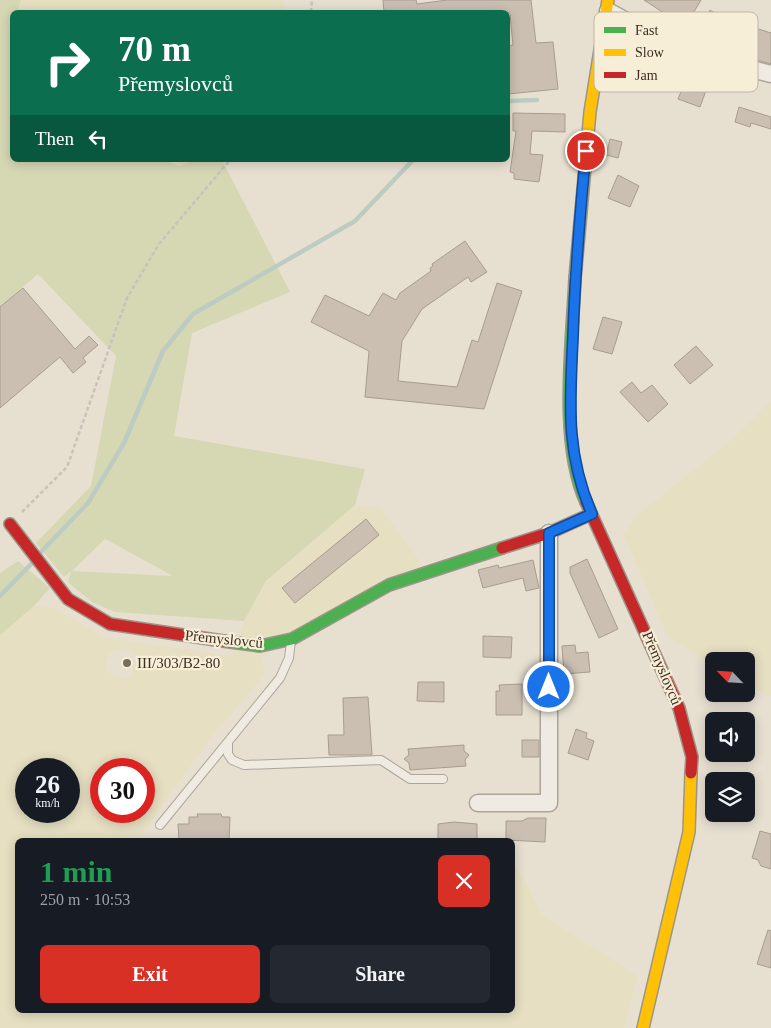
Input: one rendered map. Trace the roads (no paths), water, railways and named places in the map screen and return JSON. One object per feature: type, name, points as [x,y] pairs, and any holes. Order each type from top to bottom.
[{"type":"street","points":[[608,5],[619,12]]},
{"type":"street","points":[[758,71],[771,74]]},
{"type":"street","name":"Přemyslovců","points":[[594,88],[590,112],[576,266],[570,417],[573,454],[579,486],[641,619],[679,708],[692,757],[689,832],[643,1028]]},
{"type":"street","name":"Přemyslovců","points":[[10,524],[68,599],[110,624],[260,646],[292,639],[389,585],[549,533],[592,514]]},
{"type":"street","points":[[478,803],[548,803],[549,533]]},
{"type":"lane","points":[[160,825],[280,678],[289,658],[292,639]]},
{"type":"lane","points":[[228,742],[228,754],[232,760],[244,765],[381,760],[410,779],[443,779]]},
{"type":"waterway","points":[[510,101],[537,100]]},
{"type":"waterway","points":[[40,553],[88,503],[124,443],[163,351],[193,314],[355,221],[411,162]]},
{"type":"waterway","points":[[0,596],[32,563]]},
{"type":"place","name":"III/303/B2-80","points":[[127,663]]}]
